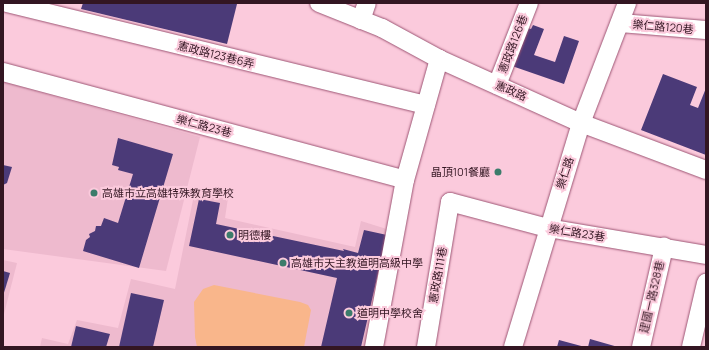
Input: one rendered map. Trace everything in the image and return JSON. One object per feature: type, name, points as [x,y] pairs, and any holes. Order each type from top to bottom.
[{"type":"street","name":"憲政路123巷6弄","points":[[7,3],[41,8],[426,105]]},
{"type":"street","name":"憲政路","points":[[319,3],[382,28],[439,59],[581,123],[706,170]]},
{"type":"street","points":[[360,20],[367,3]]},
{"type":"street","name":"憲政路126巷","points":[[497,85],[529,3]]},
{"type":"street","name":"樂仁路","points":[[513,347],[581,123],[627,3]]},
{"type":"street","name":"樂仁路120巷","points":[[620,23],[706,30]]},
{"type":"street","points":[[374,347],[405,183],[439,59]]},
{"type":"street","name":"樂仁路23巷","points":[[3,72],[405,183]]},
{"type":"street","name":"樂仁路23巷","points":[[450,202],[548,228],[706,254]]},
{"type":"street","name":"憲政路111巷","points":[[426,347],[450,202]]},
{"type":"street","name":"建國一路328巷","points":[[641,347],[664,247]]},
{"type":"street","points":[[691,347],[706,283]]},
{"type":"shaded area","name":"高雄市立高雄特殊教育學校","points":[[3,82],[200,137],[166,271],[3,249]]},
{"type":"shaded area","name":"高雄市天主教道明高級中學","points":[[195,190],[228,198],[225,218],[355,247],[361,221],[393,231],[366,347],[40,347],[42,338],[68,344],[77,320],[118,328],[131,279],[175,289]]},
{"type":"shaded area","points":[[3,260],[17,263],[3,318]]},
{"type":"shaded area","points":[[214,285],[300,302],[308,305],[311,310],[304,347],[197,347],[195,337],[194,302],[203,289]]},
{"type":"building","points":[[83,3],[237,4],[227,44],[81,9]]},
{"type":"building","points":[[533,25],[544,29],[534,55],[555,62],[564,36],[579,41],[564,84],[512,66],[525,27],[531,29]]},
{"type":"building","points":[[663,74],[697,87],[690,105],[698,108],[706,88],[706,155],[641,130]]},
{"type":"building","points":[[118,138],[173,154],[139,268],[83,251],[86,240],[90,237],[89,234],[95,231],[96,226],[101,226],[104,218],[118,223],[133,174],[118,170],[119,167],[112,165]]},
{"type":"building","points":[[3,165],[12,167],[7,183],[3,185]]},
{"type":"building","points":[[199,199],[220,203],[216,224],[344,251],[343,249],[358,253],[364,230],[387,235],[361,347],[321,347],[337,278],[189,246]]},
{"type":"building","points":[[3,271],[10,273],[3,296]]},
{"type":"building","points":[[131,293],[164,300],[153,347],[119,347]]},
{"type":"building","points":[[76,326],[110,334],[106,347],[71,347]]},
{"type":"building","points":[[590,339],[618,347],[588,347]]},
{"type":"building","points":[[559,340],[585,347],[557,347]]},
{"type":"place","name":"晶頂101餐廳","points":[[498,172]]},
{"type":"place","name":"高雄市立高雄特殊教育學校","points":[[94,193]]},
{"type":"place","name":"明德樓","points":[[230,235]]},
{"type":"place","name":"高雄市天主教道明高級中學","points":[[283,263]]},
{"type":"place","name":"道明中學校舍","points":[[349,313]]}]
